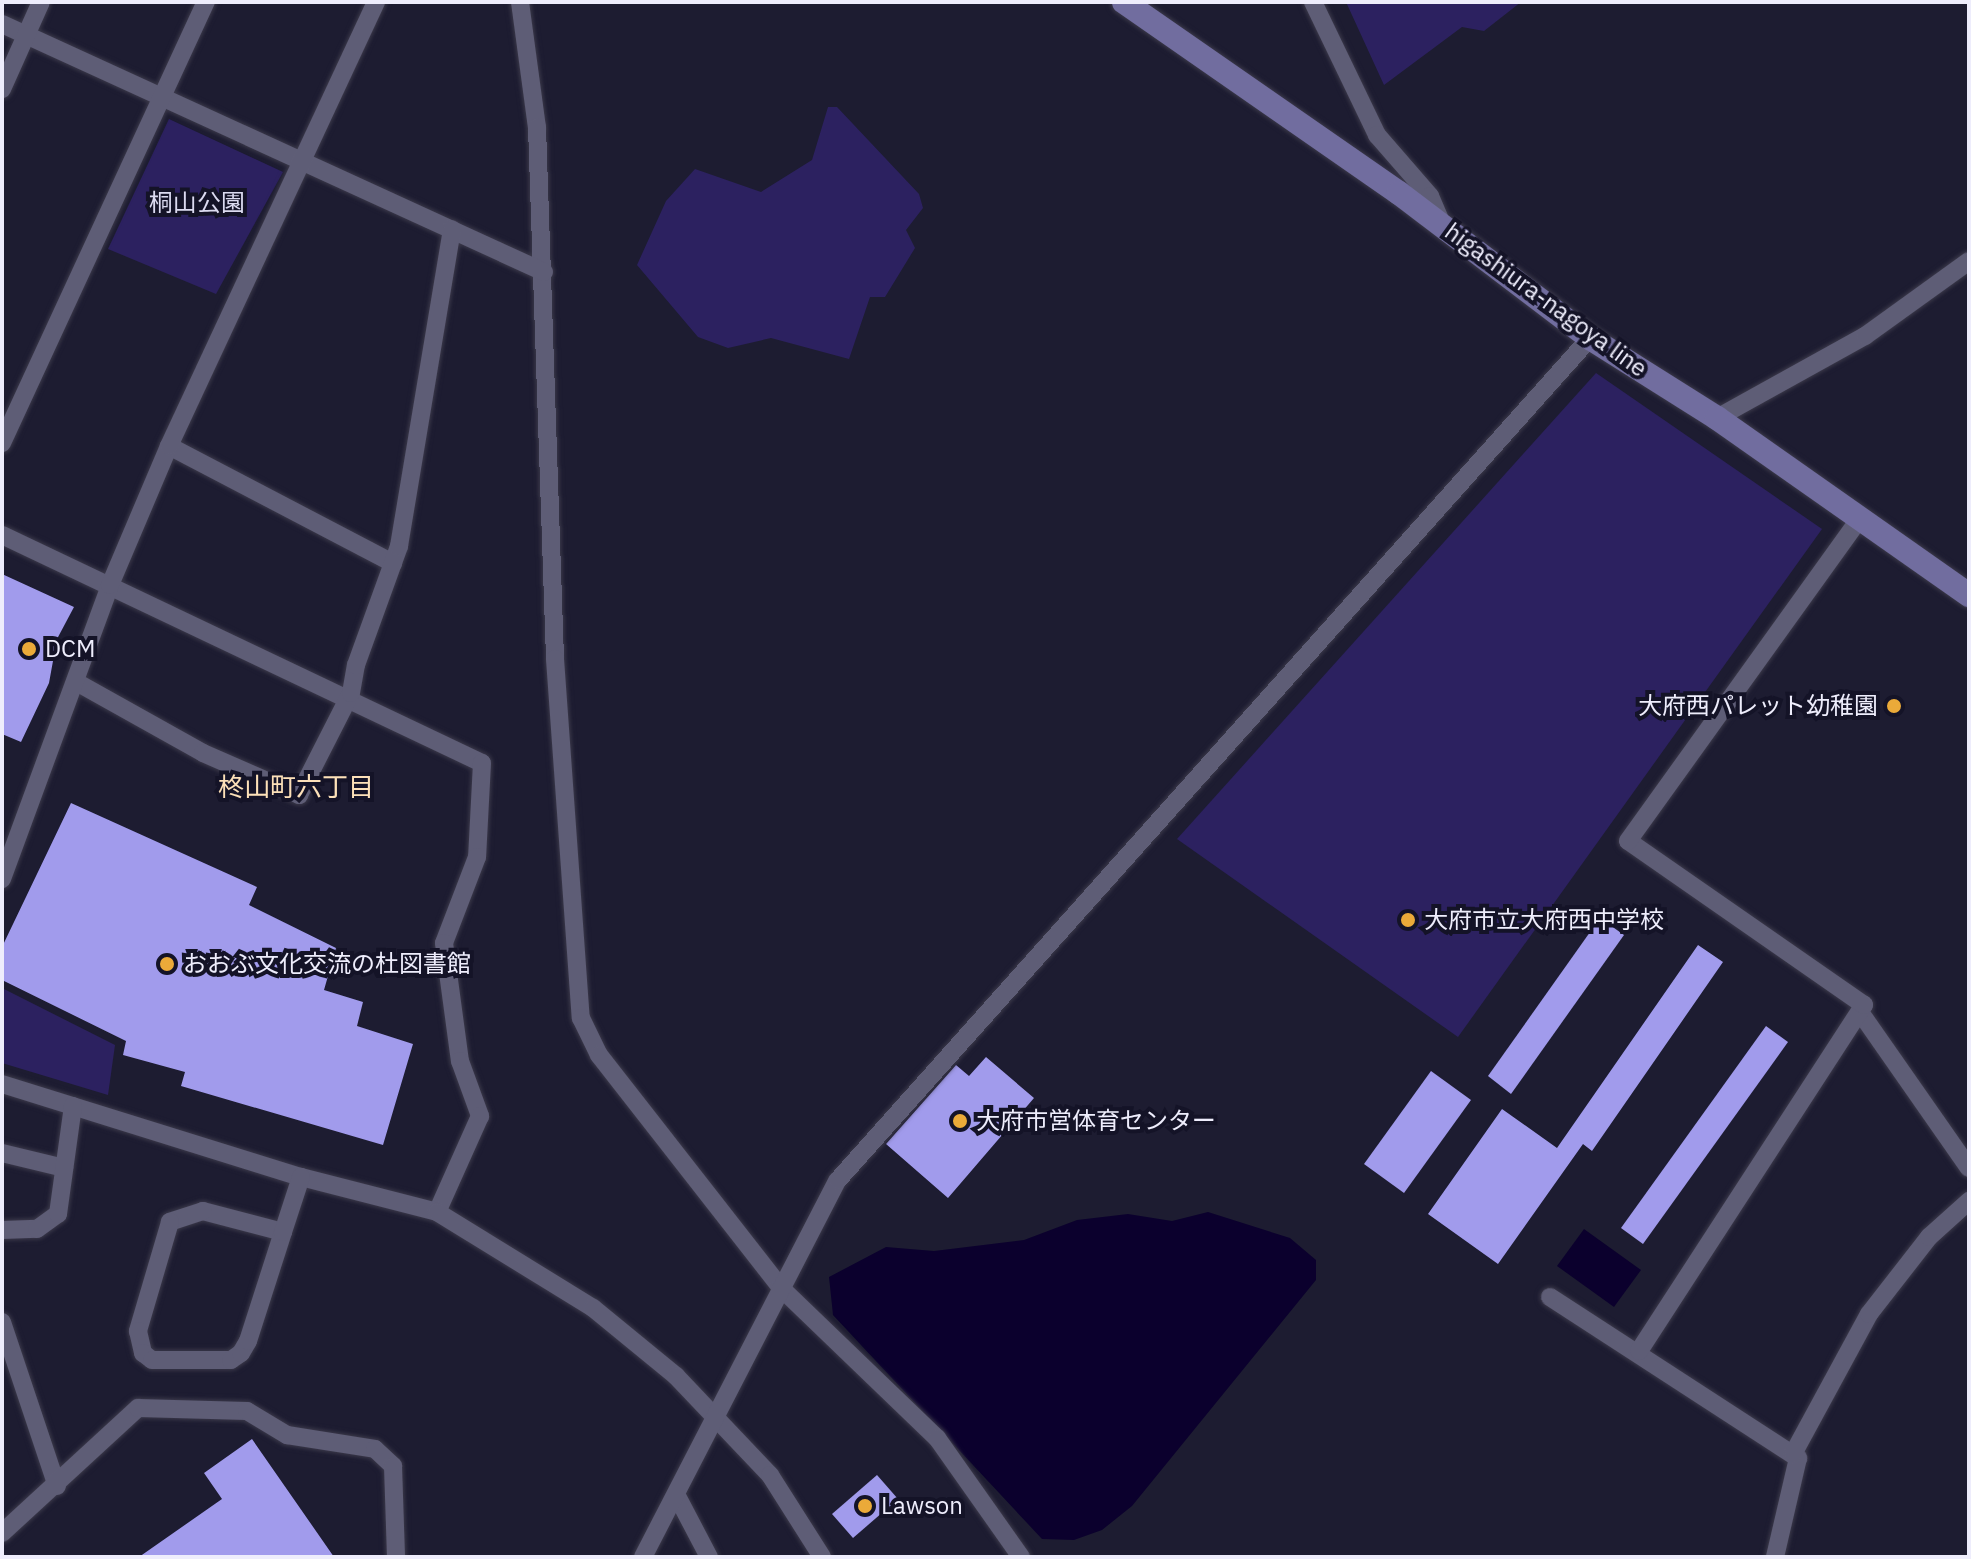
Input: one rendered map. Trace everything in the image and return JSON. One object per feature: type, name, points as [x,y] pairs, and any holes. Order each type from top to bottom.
[{"type":"main road","name":"higashiura-nagoya line","points":[[1124,2],[1442,224],[1590,338],[1717,418],[1969,595]]},
{"type":"street","points":[[2,89],[41,2]]},
{"type":"street","points":[[2,443],[206,2]]},
{"type":"street","points":[[2,879],[78,683],[110,585],[169,446],[305,161],[376,2]]},
{"type":"street","points":[[520,2],[537,127],[555,659],[581,1018],[599,1055],[780,1287],[937,1438],[1021,1557]]},
{"type":"street","points":[[1313,2],[1377,135],[1430,196],[1442,224]]},
{"type":"street","points":[[2,24],[544,272]]},
{"type":"street","points":[[78,683],[203,753],[299,795],[349,697],[393,563],[452,229]]},
{"type":"street","points":[[1717,418],[1865,336],[1969,261]]},
{"type":"street","points":[[643,1557],[678,1498],[715,1415],[838,1180],[1590,338]]},
{"type":"street","points":[[169,446],[393,563]]},
{"type":"street","points":[[1639,1351],[1864,1005],[1628,841],[1859,520]]},
{"type":"street","points":[[2,535],[349,697],[482,763],[477,857],[444,943],[460,1061],[480,1116],[437,1212]]},
{"type":"street","points":[[1860,1012],[1969,1168]]},
{"type":"street","points":[[2,1084],[301,1177],[437,1212],[593,1308],[715,1415],[770,1475],[822,1557]]},
{"type":"street","points":[[2,1230],[50,1223],[58,1214],[73,1106]]},
{"type":"street","points":[[2,1153],[64,1168]]},
{"type":"street","points":[[283,1232],[203,1211],[170,1222],[138,1331],[143,1353],[152,1360],[231,1360],[241,1353],[283,1232],[301,1177]]},
{"type":"street","points":[[1793,1454],[1869,1314],[1929,1237],[1969,1201]]},
{"type":"street","points":[[1550,1297],[1639,1351],[1798,1458],[1775,1557]]},
{"type":"street","points":[[2,1322],[57,1486]]},
{"type":"street","points":[[2,1533],[57,1486],[138,1408],[247,1411],[287,1435],[375,1449],[393,1466],[396,1557]]},
{"type":"street","points":[[678,1498],[709,1557]]},
{"type":"green space","points":[[1346,2],[1521,2],[1484,31],[1462,27],[1384,85]]},
{"type":"green space","points":[[828,107],[837,107],[919,194],[923,208],[906,230],[915,248],[885,297],[870,297],[849,359],[771,338],[728,348],[698,337],[637,265],[666,201],[695,169],[761,192],[812,160]]},
{"type":"green space","name":"桐山公園","points":[[169,119],[283,172],[216,294],[108,249]]},
{"type":"green space","points":[[1596,373],[1822,529],[1458,1037],[1177,839]]},
{"type":"green space","points":[[2,988],[115,1045],[108,1095],[2,1063]]},
{"type":"shaded area","points":[[1208,1212],[1290,1238],[1316,1260],[1316,1280],[1132,1506],[1102,1530],[1074,1540],[1042,1539],[833,1315],[829,1277],[886,1247],[934,1251],[1024,1240],[1077,1220],[1128,1214],[1172,1221]]},
{"type":"shaded area","points":[[1584,1229],[1641,1270],[1614,1307],[1557,1266]]},
{"type":"building","name":"DCM","points":[[2,574],[74,607],[57,639],[49,683],[21,742],[2,734]]},
{"type":"building","name":"おおぶ文化交流の杜図書館","points":[[71,803],[257,887],[249,905],[336,948],[324,990],[363,1002],[357,1026],[413,1044],[383,1145],[181,1086],[185,1072],[123,1055],[126,1041],[2,980],[2,947]]},
{"type":"building","points":[[1600,918],[1624,935],[1511,1094],[1488,1076]]},
{"type":"building","points":[[1698,945],[1723,962],[1592,1151],[1583,1144],[1498,1264],[1428,1214],[1502,1109],[1557,1148]]},
{"type":"building","points":[[1766,1026],[1788,1042],[1643,1244],[1621,1228]]},
{"type":"building","name":"大府市営体育センター","points":[[986,1057],[1034,1098],[948,1198],[886,1144],[956,1065],[969,1076]]},
{"type":"building","points":[[1431,1071],[1471,1100],[1404,1193],[1364,1164]]},
{"type":"building","points":[[252,1439],[334,1557],[139,1557],[222,1499],[204,1473]]},
{"type":"building","name":"Lawson","points":[[877,1475],[898,1499],[853,1538],[832,1514]]},
{"type":"place","name":"DCM","points":[[29,649]]},
{"type":"place","name":"大府西パレット幼稚園","points":[[1894,706]]},
{"type":"place","name":"大府市立大府西中学校","points":[[1408,920]]},
{"type":"place","name":"おおぶ文化交流の杜図書館","points":[[167,964]]},
{"type":"place","name":"大府市営体育センター","points":[[960,1121]]},
{"type":"place","name":"Lawson","points":[[865,1506]]},
{"type":"district","name":"柊山町六丁目","points":[[296,787]]}]
